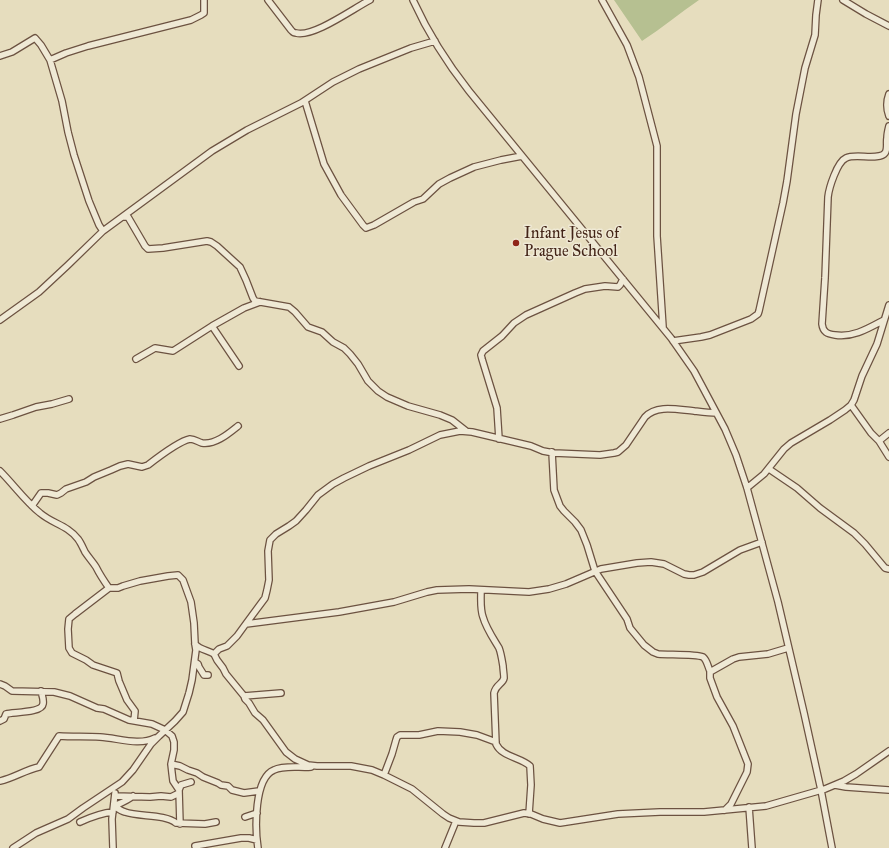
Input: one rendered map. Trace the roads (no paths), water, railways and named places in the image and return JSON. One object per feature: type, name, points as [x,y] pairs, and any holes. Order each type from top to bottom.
[{"type":"street","points":[[50,60],[88,46],[191,20],[204,13],[204,0]]},
{"type":"street","points":[[268,0],[291,30],[294,33],[299,34],[325,26],[370,0]]},
{"type":"street","points":[[413,0],[429,33],[452,69],[663,327],[694,371],[725,429],[736,455],[747,488],[778,602],[821,790],[832,848]]},
{"type":"street","points":[[673,341],[710,335],[751,319],[758,314],[783,203],[796,114],[805,68],[815,35],[818,0]]},
{"type":"street","points":[[843,0],[889,26]]},
{"type":"street","points":[[604,1],[627,45],[639,77],[657,146],[657,236],[663,327]]},
{"type":"street","points":[[0,56],[12,52],[34,38],[41,44],[50,60],[62,101],[74,155],[89,201],[102,231]]},
{"type":"street","points":[[0,320],[39,292],[102,231],[212,151],[247,130],[305,101],[333,82],[359,69],[411,48],[435,41]]},
{"type":"street","points":[[889,94],[886,104],[889,116]]},
{"type":"street","points":[[305,101],[324,164],[341,195],[366,228],[414,202],[423,199],[439,184],[450,178],[474,168],[501,160],[522,156]]},
{"type":"street","points":[[884,320],[861,332],[849,336],[827,333],[823,330],[822,324],[828,197],[830,188],[842,160],[845,158],[877,156],[884,154],[889,126]]},
{"type":"street","points":[[123,217],[128,217],[148,249],[207,241],[211,242],[240,267],[253,298],[256,301],[262,300],[269,304],[285,306],[292,309],[308,327],[322,332],[333,342],[344,348],[355,360],[368,381],[378,391],[387,397],[414,408],[440,414],[452,420],[466,431]]},
{"type":"street","points":[[499,439],[496,408],[482,359],[483,351],[502,336],[514,323],[526,315],[580,291],[605,286],[618,287],[623,279]]},
{"type":"street","points":[[136,359],[155,348],[173,351],[212,326],[244,308],[262,300]]},
{"type":"street","points":[[747,488],[769,469],[784,449],[834,418],[851,405],[862,376],[877,344],[889,305]]},
{"type":"street","points":[[212,326],[239,366]]},
{"type":"street","points":[[0,419],[36,406],[52,404],[69,399]]},
{"type":"street","points":[[851,405],[871,433],[879,441],[889,457]]},
{"type":"street","points":[[214,654],[232,641],[266,596],[269,580],[268,551],[270,540],[276,534],[296,521],[318,495],[344,478],[435,437],[450,432],[466,431],[552,452],[600,455],[618,452],[626,445],[645,417],[655,411],[673,409],[716,413]]},
{"type":"street","points":[[32,506],[41,493],[56,495],[66,489],[86,482],[120,466],[128,464],[142,467],[148,465],[180,443],[193,439],[201,443],[213,442],[238,426]]},
{"type":"street","points":[[879,441],[889,433]]},
{"type":"street","points":[[552,452],[552,475],[555,496],[561,508],[581,530],[595,571],[622,611],[631,629],[644,645],[653,652],[658,654],[700,656],[705,659],[717,697],[733,726],[748,764],[747,772],[731,804],[725,810]]},
{"type":"street","points":[[769,469],[797,488],[820,508],[850,529],[865,544],[884,568],[889,569]]},
{"type":"street","points":[[0,471],[42,515],[66,528],[75,536],[109,588]]},
{"type":"street","points":[[246,624],[340,612],[394,602],[437,590],[529,592],[549,589],[566,584],[595,571],[618,565],[651,562],[664,564],[684,574],[694,575],[706,570],[735,552],[762,542]]},
{"type":"street","points":[[13,848],[36,833],[68,819],[128,777],[151,744],[179,717],[185,706],[192,680],[196,650],[191,602],[183,580],[178,575],[140,581],[118,588],[109,588],[70,619],[68,629],[69,648],[72,653],[93,665],[117,673],[127,700],[135,711],[134,721]]},
{"type":"street","points":[[481,590],[482,616],[500,651],[504,676],[503,681],[496,687],[494,693],[496,742],[501,751],[530,766],[531,785],[529,814]]},
{"type":"street","points":[[195,644],[198,648],[214,654],[216,660],[226,674],[244,696],[255,713],[263,720],[286,752],[295,759],[308,765],[317,766]]},
{"type":"street","points":[[710,671],[733,659],[768,654],[788,648]]},
{"type":"street","points":[[195,662],[198,664],[204,675],[208,675]]},
{"type":"street","points":[[0,684],[12,691],[54,692],[70,696],[129,720],[152,724],[165,730],[172,736],[174,742],[171,764],[173,781],[179,792]]},
{"type":"street","points":[[0,722],[4,719],[6,714],[42,708],[43,700],[41,691]]},
{"type":"street","points":[[244,696],[281,693]]},
{"type":"street","points":[[384,775],[397,737],[400,735],[419,735],[438,730],[477,735],[496,742]]},
{"type":"street","points":[[0,781],[38,767],[59,736],[99,737],[149,741],[159,736]]},
{"type":"street","points":[[258,848],[257,813],[260,791],[265,777],[268,773],[276,769],[317,766],[360,767],[384,775],[412,789],[443,814],[456,821],[467,823],[484,823],[524,813],[560,824],[604,816],[625,814],[660,812],[697,813],[771,804],[821,790],[844,781],[889,751]]},
{"type":"street","points":[[171,764],[197,773],[221,785],[228,786],[232,790],[244,793],[260,791]]},
{"type":"street","points":[[180,824],[179,792],[182,785],[191,782]]},
{"type":"street","points":[[835,785],[889,790]]},
{"type":"street","points":[[113,848],[113,812],[116,786]]},
{"type":"street","points":[[115,796],[171,796],[179,792]]},
{"type":"street","points":[[114,806],[133,796]]},
{"type":"street","points":[[114,806],[125,812],[172,820],[176,824],[205,824],[216,822]]},
{"type":"street","points":[[749,807],[752,848]]},
{"type":"street","points":[[80,822],[96,815],[113,812]]},
{"type":"street","points":[[245,817],[257,813]]},
{"type":"street","points":[[445,848],[456,821]]},
{"type":"street","points":[[195,846],[241,838],[257,840]]},
{"type":"place","name":"Infant Jesus of Prague School","points":[[516,243]]}]
